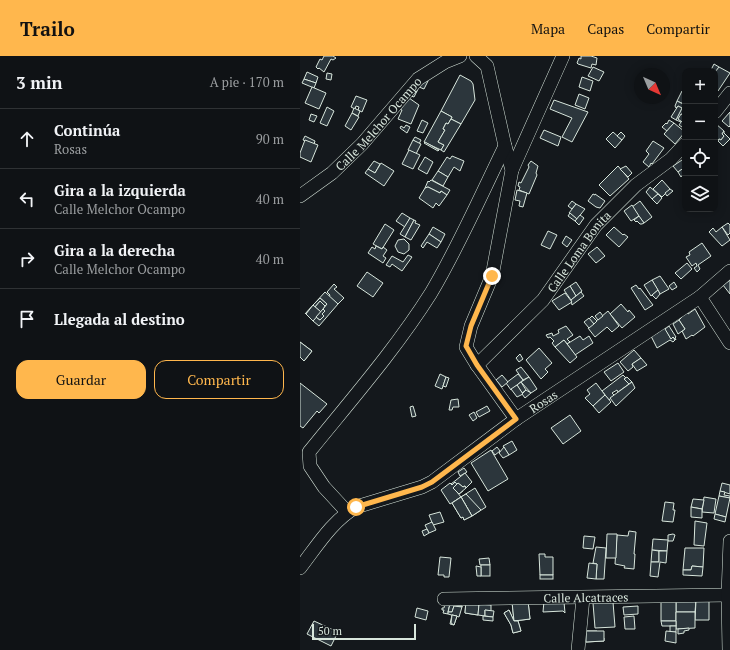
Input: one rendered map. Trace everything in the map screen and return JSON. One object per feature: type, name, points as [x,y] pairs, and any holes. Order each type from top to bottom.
[{"type":"street","name":"Calle Melchor Ocampo","points":[[300,196],[332,172],[362,144],[418,79],[445,62],[460,56]]},
{"type":"street","points":[[476,56],[487,66],[512,170]]},
{"type":"street","points":[[516,419],[477,365],[466,346],[471,326],[492,276],[512,170],[561,65],[563,56]]},
{"type":"street","points":[[718,108],[730,93]]},
{"type":"street","points":[[346,512],[324,487],[310,466],[309,452],[391,350],[430,293],[454,252],[505,146]]},
{"type":"street","name":"Calle Loma Bonita","points":[[477,365],[543,300],[596,225],[636,185],[671,159],[682,147]]},
{"type":"street","name":"Rosas","points":[[300,568],[336,522],[346,512],[356,507],[422,487],[432,482],[516,419],[700,297],[730,271]]},
{"type":"street","points":[[700,297],[730,343]]},
{"type":"street","points":[[729,650],[728,595],[730,541]]},
{"type":"street","name":"Calle Alcatraces","points":[[444,599],[728,595]]},
{"type":"street","points":[[578,650],[583,598]]},
{"type":"building","points":[[324,56],[333,56],[336,58],[333,60],[331,59],[324,72],[316,67],[320,59],[322,60]]},
{"type":"building","points":[[581,56],[591,56],[597,58],[596,65],[592,64],[591,68],[578,64],[577,63],[579,58],[581,59]]},
{"type":"building","points":[[714,64],[719,67],[718,69],[712,68]]},
{"type":"building","points":[[593,67],[604,72],[599,81],[588,76]]},
{"type":"building","points":[[719,67],[730,73],[718,91]]},
{"type":"building","points":[[307,72],[318,77],[316,83],[304,79]]},
{"type":"building","points":[[327,73],[332,74],[331,80],[326,79]]},
{"type":"building","points":[[460,75],[471,81],[473,84],[475,100],[461,124],[451,119],[452,117],[441,111]]},
{"type":"building","points":[[582,77],[593,81],[590,91],[579,87]]},
{"type":"building","points":[[304,79],[316,83],[314,88],[302,83]]},
{"type":"building","points":[[420,79],[428,81],[424,89],[419,87],[414,97],[411,96]]},
{"type":"building","points":[[312,87],[326,93],[319,109],[305,103]]},
{"type":"building","points":[[682,91],[682,103],[677,101]]},
{"type":"building","points":[[579,94],[589,98],[585,109],[575,105]]},
{"type":"building","points":[[356,96],[367,100],[362,112],[358,110],[359,107],[356,106],[355,109],[351,107]]},
{"type":"building","points":[[409,98],[419,105],[411,124],[398,119],[402,110],[399,109]]},
{"type":"building","points":[[554,100],[588,112],[572,142],[562,137],[572,118],[550,109]]},
{"type":"building","points":[[677,101],[682,104],[682,108],[678,106],[676,108],[675,106]]},
{"type":"building","points":[[678,106],[682,108],[676,120],[671,117]]},
{"type":"building","points":[[327,107],[334,111],[327,126],[320,123]]},
{"type":"building","points":[[354,108],[360,111],[358,116],[352,113]]},
{"type":"building","points":[[682,108],[682,114],[678,119],[682,122],[682,127],[679,125],[681,122],[676,120]]},
{"type":"building","points":[[441,111],[452,117],[448,124],[446,123],[443,129],[445,130],[438,142],[444,145],[441,150],[424,142]]},
{"type":"building","points":[[730,112],[730,126],[729,127],[722,121]]},
{"type":"building","points":[[352,113],[359,117],[351,130],[345,126]]},
{"type":"building","points":[[311,114],[317,116],[314,122],[309,120]]},
{"type":"building","points":[[681,114],[682,114],[682,122],[678,119]]},
{"type":"building","points":[[451,119],[461,124],[444,152],[441,150],[444,145],[438,142],[445,130],[443,129],[446,123],[448,124]]},
{"type":"building","points":[[422,120],[428,123],[423,133],[417,131]]},
{"type":"building","points":[[669,120],[674,123],[667,131],[662,127],[666,123],[667,124]]},
{"type":"building","points":[[674,123],[682,130],[682,136],[675,144],[664,134]]},
{"type":"building","points":[[406,125],[410,127],[407,133],[400,128],[401,126],[404,128]]},
{"type":"building","points":[[718,126],[724,131],[722,134],[724,136],[721,140],[719,139],[718,141]]},
{"type":"building","points":[[544,130],[561,137],[558,146],[540,138]]},
{"type":"building","points":[[724,131],[730,139],[723,146],[718,141],[724,136],[722,134]]},
{"type":"building","points":[[613,132],[622,140],[615,148],[606,139]]},
{"type":"building","points":[[621,132],[625,136],[622,140],[617,136]]},
{"type":"building","points":[[305,136],[315,141],[314,144],[303,140]]},
{"type":"building","points":[[415,137],[421,140],[419,144],[413,140]]},
{"type":"building","points":[[305,140],[318,145],[311,162],[300,157]]},
{"type":"building","points":[[413,140],[421,144],[416,154],[408,150]]},
{"type":"building","points":[[653,141],[664,148],[649,167],[643,162],[649,154],[646,151]]},
{"type":"building","points":[[425,142],[439,150],[438,151],[424,143]]},
{"type":"building","points":[[409,150],[420,155],[413,169],[402,164]]},
{"type":"building","points":[[452,156],[464,161],[460,171],[454,167],[448,177],[438,171],[447,157],[450,159]]},
{"type":"building","points":[[425,157],[433,162],[427,174],[418,169]]},
{"type":"building","points":[[682,160],[682,169],[678,172],[673,166]]},
{"type":"building","points":[[374,161],[380,164],[375,173],[368,169]]},
{"type":"building","points":[[531,161],[538,166],[536,173],[537,175],[529,194],[519,190],[520,187],[518,186],[519,182],[521,183]]},
{"type":"building","points":[[381,163],[394,171],[384,186],[365,173],[368,169],[375,173]]},
{"type":"building","points":[[618,166],[629,179],[610,196],[599,185]]},
{"type":"building","points":[[626,166],[632,173],[628,177],[620,169]]},
{"type":"building","points":[[682,169],[681,177],[678,172]]},
{"type":"building","points":[[438,171],[448,177],[443,186],[432,180]]},
{"type":"building","points":[[431,180],[450,190],[447,195],[441,191],[440,193],[428,187],[425,188],[428,181],[429,182]]},
{"type":"building","points":[[662,180],[670,189],[662,197],[653,189]]},
{"type":"building","points":[[428,187],[440,193],[441,191],[447,195],[439,206],[436,203],[433,208],[419,198],[425,188]]},
{"type":"building","points":[[650,187],[658,194],[652,199],[646,192]]},
{"type":"building","points":[[670,189],[673,191],[667,196],[665,193]]},
{"type":"building","points":[[517,190],[527,193],[523,207],[519,206],[520,201],[515,200]]},
{"type":"building","points":[[593,194],[605,201],[600,208],[588,201]]},
{"type":"building","points":[[658,194],[662,198],[657,204],[652,199]]},
{"type":"building","points":[[572,201],[576,204],[572,209],[568,206]]},
{"type":"building","points":[[640,201],[652,217],[644,223],[632,207]]},
{"type":"building","points":[[576,204],[585,209],[577,219],[569,213]]},
{"type":"building","points":[[632,205],[639,216],[631,221],[624,211]]},
{"type":"building","points":[[402,213],[410,218],[405,227],[396,221]]},
{"type":"building","points":[[570,213],[577,219],[575,221],[568,216]]},
{"type":"building","points":[[580,215],[584,218],[579,225],[575,221]]},
{"type":"building","points":[[639,216],[644,223],[640,224],[634,220]]},
{"type":"building","points":[[410,218],[414,220],[405,237],[400,234]]},
{"type":"building","points":[[414,220],[416,221],[415,223],[420,225],[411,240],[405,237]]},
{"type":"building","points":[[728,223],[730,225],[730,233],[728,235],[722,227]]},
{"type":"building","points":[[385,224],[394,230],[382,249],[373,244]]},
{"type":"building","points":[[433,227],[445,234],[441,242],[429,234]]},
{"type":"building","points":[[614,227],[623,235],[624,234],[628,237],[619,247],[606,235]]},
{"type":"building","points":[[722,227],[730,240],[722,246],[709,232],[713,228],[716,232]]},
{"type":"building","points":[[548,231],[557,235],[550,249],[541,245]]},
{"type":"building","points":[[429,234],[441,242],[437,248],[427,242],[423,248],[421,246]]},
{"type":"building","points":[[566,236],[572,240],[567,247],[562,243]]},
{"type":"building","points":[[404,239],[409,244],[409,250],[404,254],[398,252],[395,246],[398,240]]},
{"type":"building","points":[[702,243],[711,256],[698,265],[700,269],[697,272],[694,268],[697,266],[696,263],[692,266],[686,257],[690,255],[689,252]]},
{"type":"building","points":[[376,246],[382,249],[383,247],[387,250],[383,256],[386,258],[383,263],[368,253],[372,247],[375,249]]},
{"type":"building","points":[[597,247],[605,256],[596,263],[588,254]]},
{"type":"building","points":[[408,255],[412,257],[402,271],[392,264],[390,267],[386,265],[392,256],[403,262]]},
{"type":"building","points":[[687,263],[692,269],[681,279],[675,273]]},
{"type":"building","points":[[367,272],[383,283],[373,297],[357,286]]},
{"type":"building","points":[[660,276],[669,289],[660,294],[652,280]]},
{"type":"building","points":[[652,280],[658,290],[651,296],[644,285]]},
{"type":"building","points":[[730,280],[730,294],[723,285]]},
{"type":"building","points":[[576,282],[582,291],[576,296],[570,286]]},
{"type":"building","points":[[674,282],[677,287],[672,290],[669,286]]},
{"type":"building","points":[[334,284],[337,287],[334,289],[344,298],[338,304],[329,297],[330,295],[327,292]]},
{"type":"building","points":[[636,285],[653,305],[645,310],[631,288]]},
{"type":"building","points":[[570,286],[576,296],[571,300],[564,290]]},
{"type":"building","points":[[658,290],[660,294],[656,299],[652,295]]},
{"type":"building","points":[[325,292],[338,304],[319,326],[313,321],[316,317],[320,320],[324,316],[322,314],[325,311],[323,309],[327,304],[320,298],[305,314]]},
{"type":"building","points":[[581,292],[584,296],[572,305],[571,300]]},
{"type":"building","points":[[565,293],[572,302],[559,310],[552,301]]},
{"type":"building","points":[[320,298],[327,304],[325,306],[320,301],[315,307],[313,305]]},
{"type":"building","points":[[320,301],[325,306],[321,312],[315,307]]},
{"type":"building","points":[[621,304],[635,317],[622,328],[610,314]]},
{"type":"building","points":[[313,305],[321,312],[313,321],[306,314]]},
{"type":"building","points":[[323,309],[325,311],[322,314],[324,316],[320,320],[316,317]]},
{"type":"building","points":[[695,309],[705,327],[693,336],[692,335],[686,339],[682,331],[685,329],[679,320],[682,317],[680,314],[685,310],[688,314]]},
{"type":"building","points":[[608,311],[619,326],[612,332],[607,327],[595,337],[588,328]]},
{"type":"building","points":[[600,312],[603,316],[598,320],[595,316]]},
{"type":"building","points":[[592,316],[597,321],[594,324],[589,319]]},
{"type":"building","points":[[589,318],[594,324],[589,328],[584,322]]},
{"type":"building","points":[[679,320],[685,329],[678,334],[673,324]]},
{"type":"building","points":[[566,326],[573,335],[567,339],[570,342],[567,344],[564,340],[555,347],[552,343],[554,341],[546,335],[552,333],[553,336],[559,333],[558,330]]},
{"type":"building","points":[[664,326],[671,339],[673,337],[675,340],[673,342],[670,340],[657,348],[651,336],[659,332],[658,331]]},
{"type":"building","points":[[669,326],[676,337],[676,340],[673,337],[671,339],[665,329]]},
{"type":"building","points":[[580,336],[583,340],[589,336],[593,343],[575,355],[567,344]]},
{"type":"building","points":[[564,340],[577,357],[570,363],[555,347]]},
{"type":"building","points":[[300,342],[312,351],[304,361],[300,357]]},
{"type":"building","points":[[300,342],[312,351],[304,361],[300,357]]},
{"type":"building","points":[[539,348],[552,363],[545,369],[548,372],[541,379],[526,360]]},
{"type":"building","points":[[634,350],[641,358],[632,364],[633,367],[628,371],[620,362]]},
{"type":"building","points":[[520,354],[523,359],[519,362],[516,358]]},
{"type":"building","points":[[641,358],[647,365],[637,371],[632,364]]},
{"type":"building","points":[[618,363],[624,372],[611,381],[604,372]]},
{"type":"building","points":[[521,367],[529,377],[523,380],[516,370]]},
{"type":"building","points":[[440,374],[446,377],[442,389],[435,386]]},
{"type":"building","points":[[518,374],[523,380],[511,390],[506,383]]},
{"type":"building","points":[[502,375],[508,382],[502,387],[496,380]]},
{"type":"building","points":[[623,375],[626,378],[624,379],[629,384],[618,392],[617,390],[612,393],[614,395],[609,400],[602,391]]},
{"type":"building","points":[[446,377],[449,378],[446,387],[443,386]]},
{"type":"building","points":[[529,377],[537,389],[531,393],[521,382]]},
{"type":"building","points":[[627,377],[632,382],[629,384],[624,379]]},
{"type":"building","points":[[521,382],[526,390],[522,393],[517,385]]},
{"type":"building","points":[[632,382],[635,388],[616,406],[610,398]]},
{"type":"building","points":[[300,383],[327,404],[319,413],[317,411],[303,428],[300,426]]},
{"type":"building","points":[[596,383],[605,395],[593,406],[585,398],[590,394],[587,390]]},
{"type":"building","points":[[517,385],[523,394],[517,397],[511,389]]},
{"type":"building","points":[[526,390],[531,393],[525,398],[522,394]]},
{"type":"building","points":[[605,395],[611,402],[599,413],[593,406]]},
{"type":"building","points":[[458,399],[459,407],[453,407],[452,410],[449,410],[451,400]]},
{"type":"building","points":[[413,406],[416,416],[412,417],[410,407]]},
{"type":"building","points":[[487,406],[490,411],[479,417],[476,412]]},
{"type":"building","points":[[474,412],[477,418],[473,421],[469,415]]},
{"type":"building","points":[[570,415],[581,431],[563,444],[551,428]]},
{"type":"building","points":[[512,441],[517,450],[509,455],[503,446]]},
{"type":"building","points":[[497,447],[500,451],[495,455],[492,451]]},
{"type":"building","points":[[504,447],[509,455],[503,458],[499,453]]},
{"type":"building","points":[[491,450],[508,479],[488,491],[471,463]]},
{"type":"building","points":[[464,468],[467,472],[460,476],[458,472]]},
{"type":"building","points":[[465,473],[472,482],[466,488],[458,483],[453,488],[451,484]]},
{"type":"building","points":[[455,482],[463,491],[459,494],[457,492],[461,497],[450,504],[441,490],[450,483],[452,485]]},
{"type":"building","points":[[458,483],[466,488],[459,494],[453,488]]},
{"type":"building","points":[[722,483],[730,485],[730,494],[720,491]]},
{"type":"building","points":[[475,488],[486,507],[472,516],[461,497]]},
{"type":"building","points":[[720,491],[725,492],[724,495],[730,496],[730,498],[719,496]]},
{"type":"building","points":[[466,494],[481,510],[472,516],[461,497]]},
{"type":"building","points":[[719,496],[730,498],[726,517],[715,514]]},
{"type":"building","points":[[461,497],[472,516],[464,520],[463,517],[461,518],[452,503]]},
{"type":"building","points":[[461,497],[472,516],[464,520],[463,517],[461,518],[452,503]]},
{"type":"building","points":[[704,497],[716,499],[714,513],[702,512]]},
{"type":"building","points":[[693,499],[704,500],[702,509],[691,507]]},
{"type":"building","points":[[665,502],[674,503],[673,510],[675,510],[673,522],[662,521]]},
{"type":"building","points":[[691,507],[702,509],[702,518],[691,517]]},
{"type":"building","points":[[440,512],[444,522],[433,525],[429,515]]},
{"type":"building","points":[[715,514],[726,517],[725,522],[714,519]]},
{"type":"building","points":[[695,521],[707,523],[704,546],[694,545]]},
{"type":"building","points":[[432,522],[436,530],[429,533],[425,525]]},
{"type":"building","points":[[427,529],[429,533],[424,536],[422,531]]},
{"type":"building","points":[[629,531],[636,532],[634,569],[624,568],[625,566],[615,564],[617,535],[628,536]]},
{"type":"building","points":[[607,534],[617,534],[616,558],[606,558]]},
{"type":"building","points":[[668,535],[675,535],[673,541],[668,541]]},
{"type":"building","points":[[584,536],[595,537],[593,549],[583,548]]},
{"type":"building","points":[[653,539],[668,540],[667,551],[652,550]]},
{"type":"building","points":[[596,547],[606,548],[604,579],[596,579],[597,564],[593,563]]},
{"type":"building","points":[[685,548],[704,548],[703,567],[692,566],[691,570],[683,570]]},
{"type":"building","points":[[652,550],[659,551],[659,562],[651,562]]},
{"type":"building","points":[[659,551],[667,551],[666,563],[660,562],[658,577],[650,576],[651,562],[659,562]]},
{"type":"building","points":[[539,554],[545,554],[545,557],[553,557],[553,575],[540,575]]},
{"type":"building","points":[[440,557],[451,558],[449,577],[438,575]]},
{"type":"building","points":[[489,558],[490,565],[480,565],[479,559]]},
{"type":"building","points":[[589,563],[597,564],[596,579],[587,578]]},
{"type":"building","points":[[481,565],[490,565],[490,576],[481,576]]},
{"type":"building","points":[[476,566],[481,567],[481,576],[477,576]]},
{"type":"building","points":[[692,566],[703,567],[702,576],[683,575],[683,570],[691,570]]},
{"type":"building","points":[[540,575],[553,575],[553,579],[540,579]]},
{"type":"building","points":[[466,600],[479,605],[478,615],[465,613]]},
{"type":"building","points":[[466,600],[479,605],[478,615],[465,613]]},
{"type":"building","points":[[676,600],[696,600],[695,612],[676,612]]},
{"type":"building","points":[[696,600],[709,600],[709,620],[695,620]]},
{"type":"building","points":[[528,601],[530,619],[514,621],[512,602]]},
{"type":"building","points":[[528,601],[530,619],[514,621],[512,602]]},
{"type":"building","points":[[544,601],[564,602],[565,613],[563,611],[543,612]]},
{"type":"building","points":[[676,601],[676,621],[661,621],[661,602]]},
{"type":"building","points":[[613,602],[615,627],[595,628],[593,603]]},
{"type":"building","points":[[445,603],[450,604],[448,614],[443,613],[444,610],[442,610]]},
{"type":"building","points":[[450,604],[462,607],[454,606],[452,612],[448,612]]},
{"type":"building","points":[[450,604],[462,607],[454,606],[452,612],[448,612]]},
{"type":"building","points":[[479,604],[491,605],[491,611],[485,610],[485,616],[478,615]]},
{"type":"building","points":[[454,606],[462,607],[459,617],[448,614],[448,612],[452,612]]},
{"type":"building","points":[[638,606],[638,614],[624,615],[623,607]]},
{"type":"building","points":[[417,608],[428,611],[426,620],[415,617]]},
{"type":"building","points":[[485,610],[494,611],[493,617],[485,616]]},
{"type":"building","points":[[509,610],[514,621],[518,621],[521,631],[513,633],[511,625],[504,613]]},
{"type":"building","points":[[509,610],[514,621],[518,621],[521,631],[513,633],[511,625],[504,613]]},
{"type":"building","points":[[676,612],[695,612],[695,628],[676,629]]},
{"type":"building","points":[[452,615],[457,616],[454,625],[450,624]]},
{"type":"building","points":[[452,615],[457,616],[454,625],[451,623]]},
{"type":"building","points":[[483,616],[493,617],[493,621],[483,620]]},
{"type":"building","points":[[634,616],[635,629],[625,629],[624,617]]},
{"type":"building","points":[[314,621],[338,632],[331,646],[307,634]]},
{"type":"building","points":[[661,621],[676,621],[676,626],[662,626]]},
{"type":"building","points":[[670,626],[676,626],[676,632],[670,632]]},
{"type":"building","points":[[689,628],[689,630],[684,631],[684,633],[678,634],[678,629]]},
{"type":"building","points":[[586,631],[597,631],[604,638],[604,641],[586,642]]},
{"type":"building","points":[[586,631],[604,631],[604,641],[586,642]]},
{"type":"building","points":[[666,631],[676,632],[676,643],[665,641]]},
{"type":"route","points":[[356,507],[422,487],[432,482],[516,419],[477,365],[466,346],[471,326],[492,276]]}]
